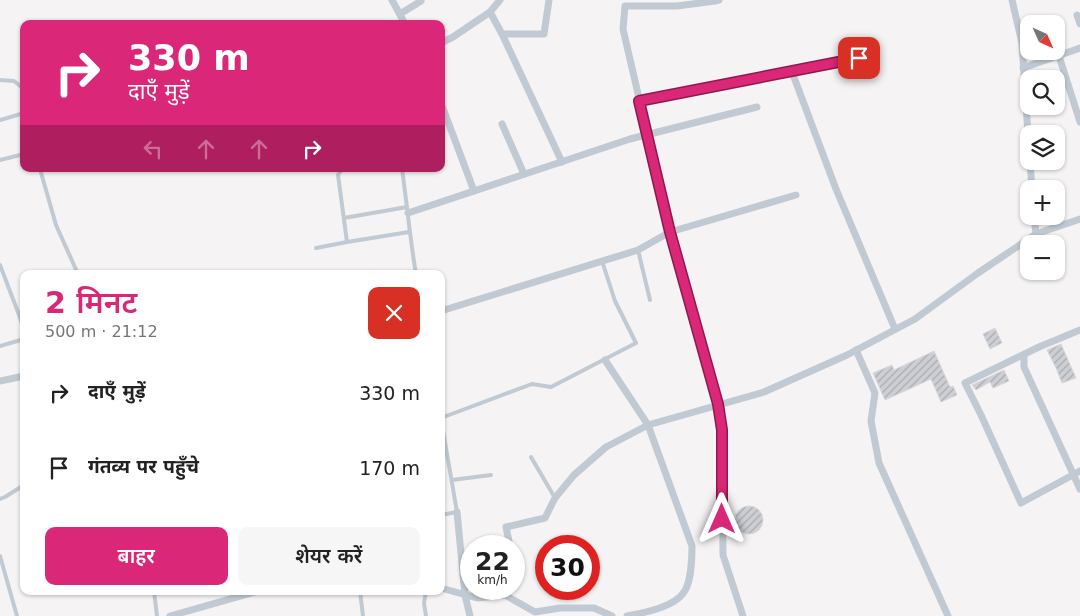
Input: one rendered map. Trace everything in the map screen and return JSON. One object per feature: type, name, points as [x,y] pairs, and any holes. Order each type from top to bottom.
[{"type":"street","points":[[392,0],[403,20]]},
{"type":"street","points":[[400,14],[420,0]]},
{"type":"street","points":[[445,41],[490,12],[500,0]]},
{"type":"street","points":[[502,34],[544,34],[549,0]]},
{"type":"street","points":[[718,0],[677,6],[624,6],[623,29],[670,232],[718,404],[722,430],[723,555],[743,616]]},
{"type":"street","points":[[1012,0],[1022,43],[1027,125]]},
{"type":"street","points":[[490,12],[562,162]]},
{"type":"street","points":[[1077,15],[1080,24]]},
{"type":"street","points":[[1065,54],[1080,48]]},
{"type":"street","points":[[639,101],[859,58]]},
{"type":"street","points":[[1024,68],[1048,60]]},
{"type":"street","points":[[1061,60],[1080,122]]},
{"type":"street","points":[[792,72],[836,189],[895,329]]},
{"type":"street","points":[[408,210],[474,191],[630,139],[757,107]]},
{"type":"street","points":[[445,114],[474,191]]},
{"type":"street","points":[[502,124],[524,174]]},
{"type":"street","points":[[445,310],[638,250],[670,232],[796,195]]},
{"type":"street","points":[[508,535],[506,527],[545,518],[555,498],[574,475],[606,447],[648,425],[764,392],[856,350],[915,319],[1036,234],[1080,219]]},
{"type":"street","points":[[1035,225],[1036,234]]},
{"type":"street","points":[[1076,472],[1021,503],[965,383],[1039,347],[1080,330]]},
{"type":"street","points":[[856,350],[875,393],[872,421],[879,464],[948,616]]},
{"type":"street","points":[[1024,355],[1024,367],[1076,472],[1080,489]]},
{"type":"street","points":[[605,360],[648,425],[692,546],[692,564],[686,591],[680,598],[656,610],[627,616]]},
{"type":"street","points":[[0,381],[20,377]]},
{"type":"street","points":[[457,512],[460,543]]},
{"type":"street","points":[[445,589],[460,594]]},
{"type":"street","points":[[170,616],[189,614],[246,595]]},
{"type":"street","points":[[466,600],[470,616]]},
{"type":"street","points":[[518,600],[535,612],[560,608],[594,608],[612,616]]},
{"type":"lane","points":[[0,80],[14,80],[20,85]]},
{"type":"lane","points":[[0,120],[20,114]]},
{"type":"lane","points":[[0,160],[20,155]]},
{"type":"lane","points":[[41,172],[56,225],[76,270]]},
{"type":"lane","points":[[340,172],[338,175],[347,242]]},
{"type":"lane","points":[[402,172],[415,270]]},
{"type":"lane","points":[[344,218],[408,210]]},
{"type":"lane","points":[[316,248],[409,232]]},
{"type":"lane","points":[[638,250],[650,300]]},
{"type":"lane","points":[[445,417],[532,384],[551,387],[636,343],[615,301],[602,261]]},
{"type":"lane","points":[[0,265],[20,312]]},
{"type":"lane","points":[[0,346],[20,340]]},
{"type":"lane","points":[[445,441],[457,512],[445,514]]},
{"type":"lane","points":[[531,457],[555,498]]},
{"type":"lane","points":[[452,480],[492,475]]},
{"type":"lane","points":[[0,499],[20,488]]},
{"type":"lane","points":[[0,556],[17,616]]},
{"type":"lane","points":[[154,595],[157,616]]},
{"type":"lane","points":[[360,595],[363,616]]},
{"type":"lane","points":[[425,595],[424,603],[426,616]]},
{"type":"building","points":[[995,328],[1002,343],[990,349],[983,334]]},
{"type":"building","points":[[1061,344],[1076,378],[1062,383],[1047,350]]},
{"type":"building","points":[[934,351],[950,387],[953,386],[957,395],[941,402],[931,379],[885,400],[873,373],[892,365],[894,370]]},
{"type":"building","points":[[1004,370],[1009,381],[993,388],[990,382],[976,390],[972,385]]},
{"type":"building","points":[[749,506],[759,510],[763,520],[759,530],[749,534],[739,530],[735,520],[739,510]]},
{"type":"route","points":[[722,519],[722,430],[718,404],[670,232],[639,101],[859,58]]}]
